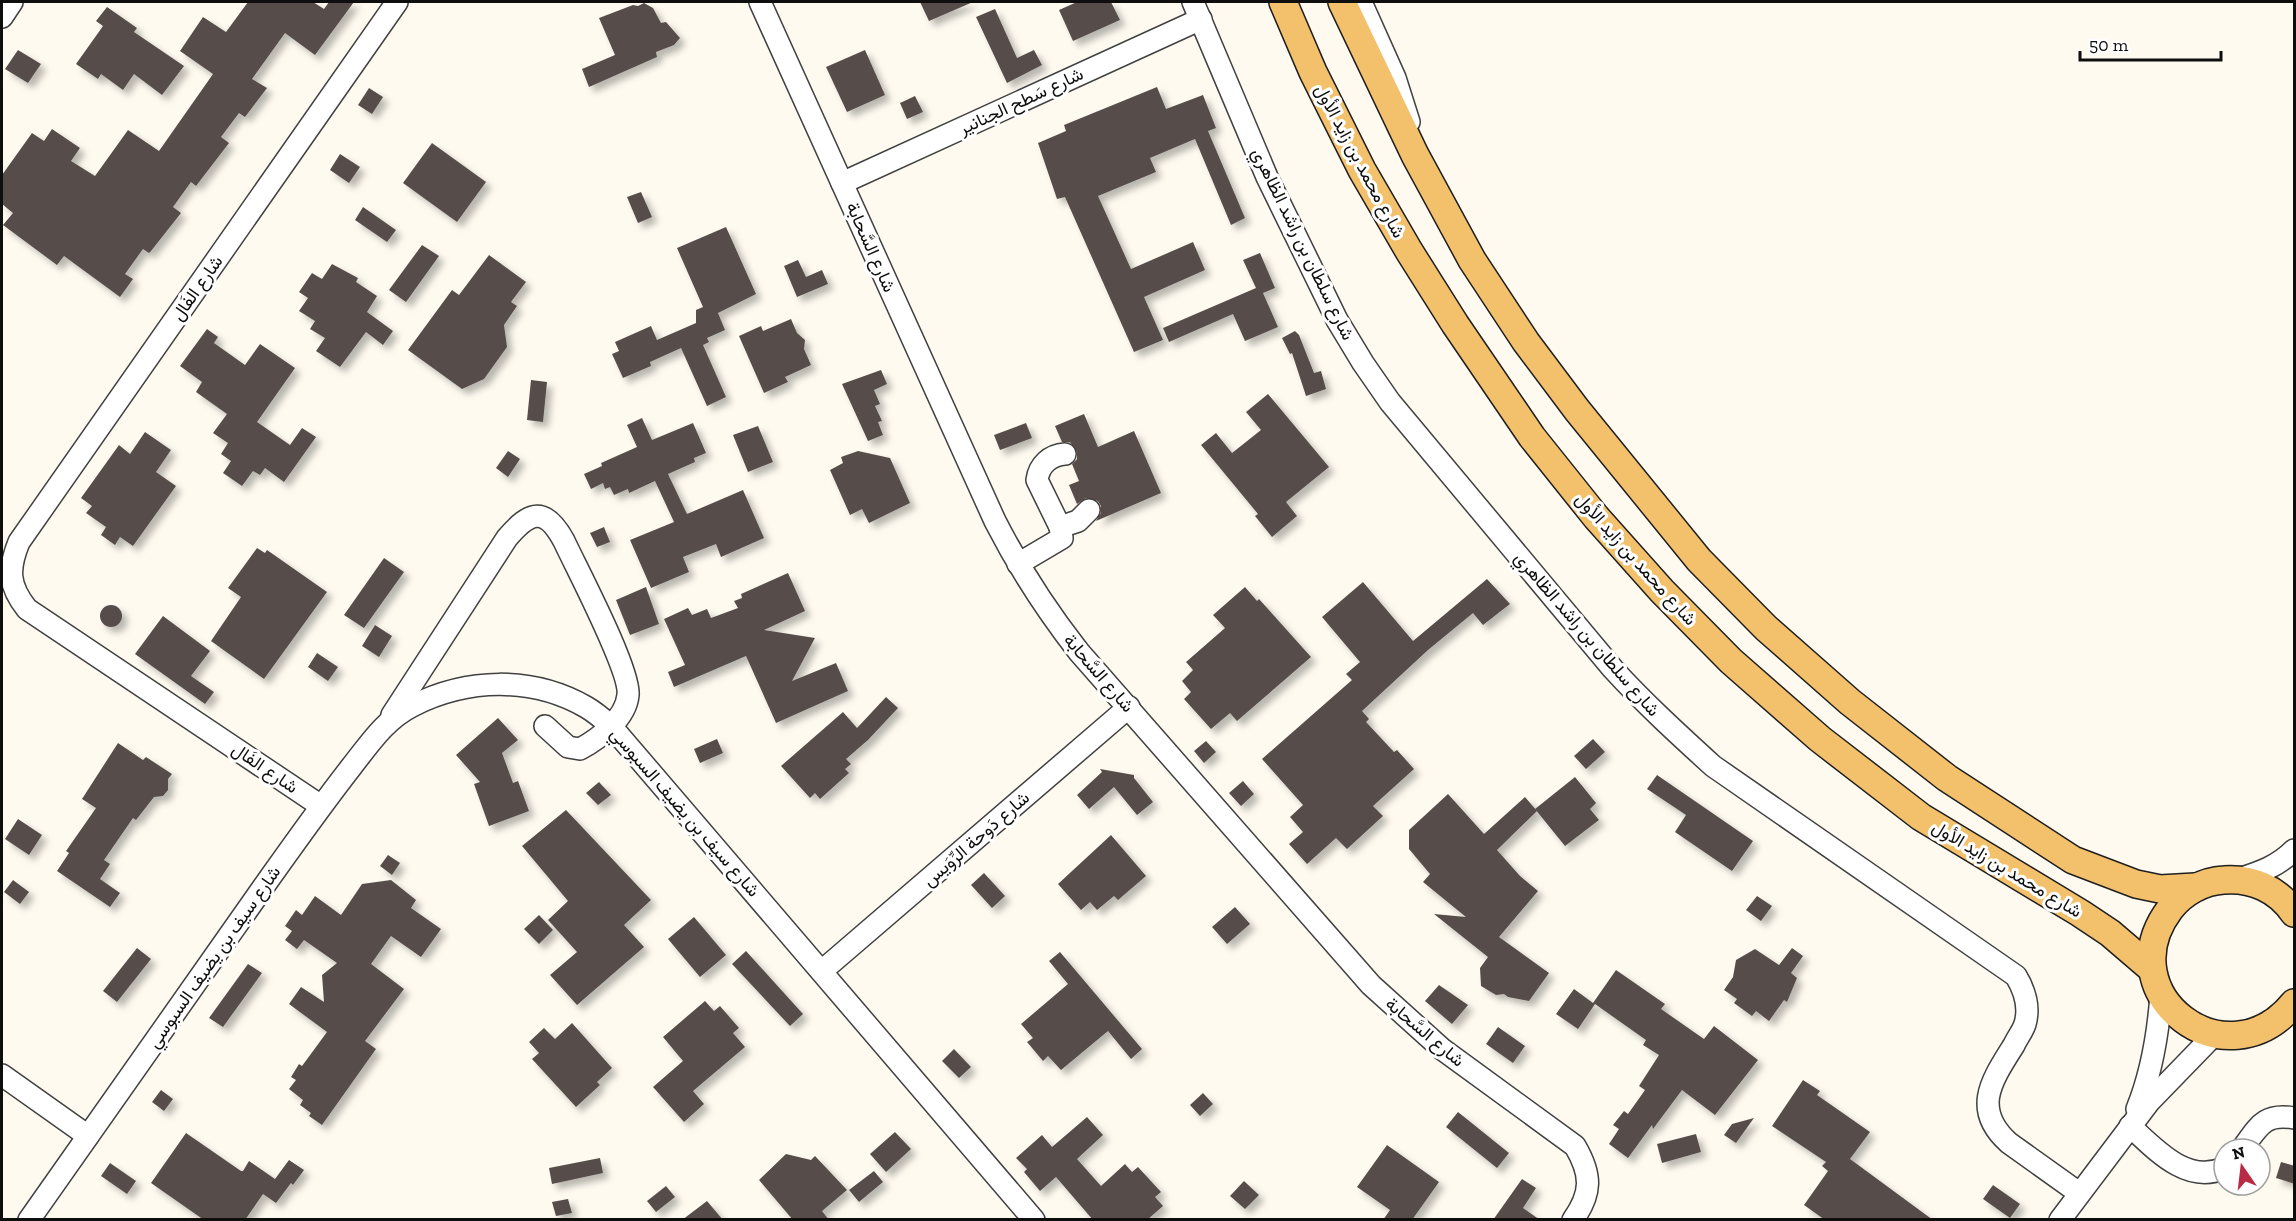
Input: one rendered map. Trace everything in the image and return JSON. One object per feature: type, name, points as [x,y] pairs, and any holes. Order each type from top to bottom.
[{"type":"main road","name":"شارع محمد بن زايد الأول","points":[[1283,2],[1313,72],[1362,170],[1408,251],[1532,437],[1596,517],[1647,575],[1731,661],[1820,739],[1921,817],[2080,913],[2110,933],[2152,969]]},
{"type":"main road","points":[[1341,2],[1415,155],[1472,260],[1526,342],[1577,411],[1692,552],[1766,628],[1850,702],[1947,778],[2073,860],[2126,880],[2160,889],[2195,887],[2216,880],[2239,879],[2265,886],[2287,902],[2295,913]]},
{"type":"main road","points":[[2195,887],[2175,902],[2160,922],[2153,945],[2152,969],[2161,996],[2175,1014],[2193,1027],[2214,1035],[2240,1036],[2264,1029],[2284,1016],[2295,1003]]},
{"type":"main road","points":[[2264,1029],[2295,1032]]},
{"type":"street","points":[[2,17],[12,2]]},
{"type":"street","name":"شارع الفَال","points":[[321,806],[27,609],[7,581],[11,561],[19,542],[398,2]]},
{"type":"street","name":"شارع السَّحابة","points":[[760,2],[995,521],[1018,564],[1062,631],[1371,985],[1442,1049],[1575,1146],[1586,1163],[1588,1189],[1583,1205],[1573,1220]]},
{"type":"street","points":[[1361,2],[1402,96],[1415,155]]},
{"type":"street","name":"شارع سَطح الجنانير","points":[[842,183],[1197,10]]},
{"type":"street","name":"شارع سلطان بن راشد الظاهري","points":[[1197,10],[1267,177],[1337,320],[1390,402],[1441,466],[1613,669],[1639,697],[1713,766],[2016,976],[2023,987],[2027,1013],[2024,1026],[1990,1087],[1987,1103],[1989,1113],[1999,1134],[2009,1143],[2079,1193]]},
{"type":"street","points":[[1018,564],[1062,538],[1060,527],[1037,480],[1040,468],[1047,460],[1065,454]]},
{"type":"street","points":[[1060,527],[1078,521],[1089,510]]},
{"type":"street","points":[[388,721],[507,538],[526,518],[536,515],[548,518],[557,527],[623,668],[629,693],[626,704],[611,726],[584,747],[575,750],[568,747],[546,726]]},
{"type":"street","name":"شارع سيف بن يضيف السبوسي","points":[[29,1220],[321,806],[388,721],[412,706],[439,695],[468,686],[499,683],[530,686],[559,694],[587,707],[611,726],[1034,1220]]},
{"type":"street","name":"شارع دَوحة الرِّوَيس","points":[[822,970],[1129,707]]},
{"type":"street","points":[[2239,879],[2282,862],[2295,849]]},
{"type":"street","points":[[2130,1126],[2153,1062],[2159,1029],[2161,996]]},
{"type":"street","points":[[2060,1220],[2130,1126],[2170,1078],[2214,1035]]},
{"type":"street","points":[[2,1075],[88,1136]]},
{"type":"street","points":[[2252,1137],[2264,1123],[2278,1115],[2295,1118]]},
{"type":"street","points":[[2130,1126],[2160,1153],[2185,1170],[2206,1173],[2212,1171]]},
{"type":"building","points":[[248,2],[313,2],[324,9],[329,2],[354,2],[315,55],[285,33],[252,79],[267,88],[245,117],[239,113],[221,137],[229,143],[196,186],[191,182],[173,207],[181,213],[151,251],[149,253],[143,249],[125,274],[133,279],[120,297],[64,256],[57,265],[3,225],[13,213],[2,204],[2,175],[32,133],[44,141],[52,129],[80,148],[71,161],[95,176],[128,130],[159,151],[213,74],[180,51],[203,17],[226,32]]},
{"type":"building","points":[[920,2],[973,2],[929,21]]},
{"type":"building","points":[[1077,2],[1111,2],[1120,20],[1073,41],[1059,10]]},
{"type":"building","points":[[644,3],[653,8],[661,23],[666,22],[680,38],[674,45],[656,52],[657,57],[589,87],[582,69],[615,55],[599,18]]},
{"type":"building","points":[[107,7],[137,28],[134,32],[184,66],[162,95],[134,74],[123,90],[101,74],[98,79],[76,64],[103,26],[96,21]]},
{"type":"building","points":[[995,9],[1017,58],[1034,50],[1042,65],[1007,83],[976,17]]},
{"type":"building","points":[[18,50],[41,64],[28,83],[5,69]]},
{"type":"building","points":[[865,50],[885,95],[847,112],[826,67]]},
{"type":"building","points":[[1157,87],[1166,109],[1203,95],[1216,128],[1208,131],[1245,218],[1231,225],[1195,139],[1150,158],[1156,172],[1098,196],[1131,269],[1193,242],[1205,270],[1144,297],[1163,340],[1134,352],[1065,197],[1057,199],[1038,143],[1066,131],[1064,125]]},
{"type":"building","points":[[369,88],[383,97],[372,114],[358,105]]},
{"type":"building","points":[[915,96],[923,112],[907,119],[900,103]]},
{"type":"building","points":[[432,143],[486,182],[457,222],[403,183]]},
{"type":"building","points":[[340,154],[360,167],[349,183],[330,170]]},
{"type":"building","points":[[641,192],[652,217],[638,223],[627,197]]},
{"type":"building","points":[[363,207],[396,230],[387,242],[355,220]]},
{"type":"building","points":[[726,227],[756,294],[718,313],[725,330],[707,338],[709,342],[703,345],[726,397],[707,406],[681,348],[650,362],[651,366],[623,378],[612,354],[619,351],[615,342],[651,326],[657,340],[696,323],[696,310],[703,307],[677,248]]},
{"type":"building","points":[[422,245],[439,256],[406,302],[389,290]]},
{"type":"building","points":[[1260,253],[1275,288],[1263,293],[1278,327],[1245,341],[1233,314],[1169,342],[1163,328],[1256,288],[1243,260]]},
{"type":"building","points":[[489,255],[526,282],[511,302],[517,306],[504,325],[507,347],[484,379],[462,389],[408,350],[452,290],[459,295]]},
{"type":"building","points":[[798,260],[806,277],[822,270],[828,284],[797,297],[784,266]]},
{"type":"building","points":[[332,264],[358,278],[356,282],[377,296],[367,312],[393,331],[383,345],[366,332],[340,367],[316,351],[325,338],[310,329],[315,321],[299,311],[308,298],[299,292],[312,273],[322,279]]},
{"type":"building","points":[[791,319],[797,333],[805,340],[804,349],[811,365],[785,377],[788,382],[764,393],[739,336],[761,326],[763,331]]},
{"type":"building","points":[[207,329],[218,337],[214,343],[245,365],[260,344],[295,368],[257,422],[290,445],[302,428],[316,437],[284,482],[265,468],[260,475],[253,471],[242,486],[223,473],[231,461],[221,454],[228,443],[213,433],[227,414],[196,392],[202,382],[180,366]]},
{"type":"building","points":[[1295,331],[1299,335],[1314,373],[1321,371],[1326,389],[1306,396],[1292,353],[1290,354],[1282,338]]},
{"type":"building","points":[[881,370],[887,384],[874,390],[880,404],[875,406],[882,421],[878,422],[883,435],[868,441],[842,384]]},
{"type":"building","points":[[531,380],[547,382],[543,422],[527,420]]},
{"type":"building","points":[[1268,394],[1329,467],[1286,502],[1297,516],[1272,537],[1255,516],[1258,514],[1201,445],[1216,433],[1232,453],[1261,430],[1246,412]]},
{"type":"building","points":[[1084,414],[1098,447],[1134,431],[1161,493],[1096,521],[1101,513],[1098,501],[1086,498],[1077,504],[1069,485],[1079,481],[1072,464],[1077,459],[1077,452],[1070,442],[1062,442],[1055,426]]},
{"type":"building","points":[[642,418],[652,440],[693,423],[706,453],[694,458],[695,462],[668,474],[687,514],[743,490],[764,538],[721,557],[716,544],[683,557],[689,572],[651,588],[630,540],[674,522],[655,481],[629,493],[628,489],[614,495],[610,487],[605,489],[603,483],[591,489],[584,474],[602,466],[601,463],[637,447],[627,425]]},
{"type":"building","points":[[1026,423],[1032,438],[1000,450],[994,435]]},
{"type":"building","points":[[758,426],[773,462],[748,472],[733,435]]},
{"type":"building","points":[[145,432],[171,450],[156,472],[176,486],[133,546],[120,537],[115,545],[101,535],[106,527],[86,513],[92,506],[81,498],[119,445],[130,454]]},
{"type":"building","points":[[508,451],[520,459],[508,477],[496,468]]},
{"type":"building","points":[[858,451],[890,458],[910,503],[869,523],[862,509],[850,515],[830,470],[843,463],[841,457]]},
{"type":"building","points":[[604,527],[610,542],[597,547],[590,533]]},
{"type":"building","points":[[257,548],[265,553],[267,550],[327,592],[264,679],[211,641],[241,597],[228,588]]},
{"type":"building","points":[[384,558],[404,572],[364,628],[344,615]]},
{"type":"building","points":[[788,573],[805,611],[764,630],[815,638],[792,681],[836,663],[848,691],[776,723],[746,656],[674,687],[668,672],[685,665],[664,619],[688,608],[692,615],[707,609],[711,618],[738,608],[734,601],[742,598],[741,594]]},
{"type":"building","points":[[1487,579],[1510,604],[1483,625],[1473,613],[1428,650],[1362,711],[1369,719],[1366,722],[1394,752],[1397,750],[1414,769],[1373,806],[1383,816],[1347,849],[1336,838],[1307,864],[1289,844],[1303,832],[1290,817],[1303,805],[1262,759],[1352,680],[1346,674],[1360,662],[1322,617],[1363,582],[1413,641]]},
{"type":"building","points":[[646,587],[659,624],[630,635],[616,600]]},
{"type":"building","points":[[1245,587],[1257,601],[1259,599],[1311,657],[1237,721],[1230,713],[1211,729],[1184,699],[1191,692],[1182,681],[1193,670],[1186,662],[1225,628],[1213,615]]},
{"type":"building","points":[[111,605],[119,608],[122,616],[119,624],[111,627],[103,624],[100,616],[103,608]]},
{"type":"building","points":[[163,616],[210,651],[191,676],[214,692],[205,704],[135,654]]},
{"type":"building","points":[[375,625],[392,636],[379,657],[362,646]]},
{"type":"building","points":[[317,653],[338,667],[328,681],[308,667]]},
{"type":"building","points":[[886,697],[898,708],[868,740],[846,759],[851,764],[845,769],[849,773],[820,799],[815,793],[810,798],[781,766],[843,712],[857,728]]},
{"type":"building","points":[[498,718],[518,740],[502,753],[513,783],[518,781],[529,811],[489,826],[474,784],[480,782],[456,755]]},
{"type":"building","points":[[717,739],[723,753],[700,763],[694,749]]},
{"type":"building","points":[[1593,739],[1605,752],[1586,769],[1574,756]]},
{"type":"building","points":[[1206,741],[1216,752],[1204,763],[1194,751]]},
{"type":"building","points":[[118,743],[143,760],[146,757],[172,774],[168,779],[168,790],[163,796],[154,797],[136,820],[133,818],[104,860],[110,864],[100,879],[120,893],[110,907],[57,871],[69,853],[66,851],[96,808],[82,799]]},
{"type":"building","points":[[1100,769],[1134,775],[1153,802],[1137,815],[1114,787],[1089,809],[1077,795],[1102,772]]},
{"type":"building","points":[[1657,775],[1753,841],[1732,871],[1675,832],[1686,815],[1647,789]]},
{"type":"building","points":[[1575,777],[1596,803],[1590,809],[1599,820],[1565,846],[1535,809]]},
{"type":"building","points":[[1243,781],[1254,794],[1241,806],[1229,793]]},
{"type":"building","points":[[599,782],[611,795],[598,805],[586,793]]},
{"type":"building","points":[[1448,794],[1484,834],[1525,797],[1537,811],[1497,850],[1520,876],[1538,891],[1499,937],[1549,973],[1529,1001],[1508,997],[1504,994],[1496,995],[1481,986],[1480,968],[1488,957],[1434,914],[1466,917],[1423,882],[1430,874],[1409,849],[1409,830]]},
{"type":"building","points":[[566,810],[651,900],[624,925],[644,947],[577,1005],[550,975],[577,952],[548,920],[568,901],[522,846]]},
{"type":"building","points":[[18,819],[42,835],[29,855],[5,839]]},
{"type":"building","points":[[1111,835],[1146,876],[1118,900],[1114,896],[1097,910],[1090,902],[1081,910],[1058,884]]},
{"type":"building","points":[[388,855],[400,863],[392,875],[380,866]]},
{"type":"building","points":[[984,873],[1005,896],[992,908],[971,885]]},
{"type":"building","points":[[13,880],[29,892],[20,904],[4,892]]},
{"type":"building","points":[[391,880],[416,900],[411,908],[441,929],[421,957],[391,936],[371,964],[404,989],[365,1041],[376,1049],[322,1125],[309,1116],[311,1113],[300,1105],[303,1100],[289,1089],[296,1080],[291,1077],[299,1064],[302,1066],[327,1032],[289,1004],[301,987],[324,1002],[322,975],[337,963],[304,940],[297,949],[285,940],[292,931],[285,926],[296,910],[302,915],[315,896],[341,915],[362,884]]},
{"type":"building","points":[[1757,896],[1772,906],[1761,921],[1746,910]]},
{"type":"building","points":[[1235,907],[1250,924],[1227,944],[1212,927]]},
{"type":"building","points":[[539,915],[553,930],[539,944],[524,929]]},
{"type":"building","points":[[694,917],[726,955],[700,977],[668,939]]},
{"type":"building","points":[[137,948],[151,959],[117,1002],[103,991]]},
{"type":"building","points":[[1792,948],[1803,956],[1791,973],[1797,978],[1787,1002],[1784,1000],[1769,1021],[1756,1011],[1752,1016],[1734,1003],[1737,999],[1724,990],[1733,977],[1736,960],[1755,949],[1779,965]]},
{"type":"building","points":[[746,951],[803,1014],[790,1026],[732,964]]},
{"type":"building","points":[[1060,952],[1142,1049],[1131,1059],[1108,1031],[1061,1070],[1048,1056],[1043,1061],[1027,1042],[1033,1038],[1021,1024],[1068,984],[1049,961]]},
{"type":"building","points":[[248,964],[262,973],[223,1027],[209,1018]]},
{"type":"building","points":[[1616,970],[1665,1004],[1661,1009],[1704,1039],[1714,1026],[1758,1060],[1715,1115],[1682,1090],[1628,1158],[1609,1144],[1619,1129],[1613,1125],[1624,1111],[1628,1114],[1645,1090],[1639,1086],[1659,1055],[1643,1045],[1646,1040],[1595,1004],[1578,1029],[1556,1014],[1574,989],[1593,1003]]},
{"type":"building","points":[[1439,985],[1468,1005],[1452,1024],[1425,1001]]},
{"type":"building","points":[[705,1001],[714,1011],[720,1006],[739,1028],[733,1033],[745,1047],[693,1091],[704,1104],[684,1122],[653,1087],[683,1061],[663,1037]]},
{"type":"building","points":[[572,1023],[612,1068],[597,1082],[600,1085],[576,1107],[532,1059],[539,1053],[529,1042],[544,1028],[555,1039]]},
{"type":"building","points":[[1498,1027],[1525,1046],[1513,1063],[1486,1044]]},
{"type":"building","points":[[954,1049],[971,1067],[959,1078],[942,1061]]},
{"type":"building","points":[[1803,1080],[1820,1091],[1817,1095],[1870,1132],[1850,1159],[1933,1220],[1825,1220],[1804,1205],[1828,1171],[1822,1166],[1826,1162],[1772,1126]]},
{"type":"building","points":[[161,1090],[173,1099],[164,1111],[152,1102]]},
{"type":"building","points":[[1203,1093],[1213,1104],[1200,1116],[1190,1105]]},
{"type":"building","points":[[1458,1112],[1509,1153],[1497,1168],[1446,1127]]},
{"type":"building","points":[[1087,1117],[1103,1135],[1077,1159],[1101,1186],[1125,1164],[1132,1172],[1138,1167],[1161,1192],[1155,1197],[1163,1206],[1147,1220],[1093,1220],[1056,1177],[1040,1191],[1024,1172],[1027,1169],[1016,1158],[1042,1135],[1052,1147]]},
{"type":"building","points":[[1754,1118],[1736,1143],[1724,1135],[1732,1124]]},
{"type":"building","points":[[895,1132],[911,1149],[886,1172],[870,1154]]},
{"type":"building","points":[[186,1133],[241,1171],[249,1161],[275,1179],[289,1160],[304,1170],[276,1203],[263,1194],[245,1220],[204,1220],[151,1183]]},
{"type":"building","points":[[1696,1134],[1701,1152],[1662,1163],[1657,1144]]},
{"type":"building","points":[[1387,1145],[1439,1182],[1412,1220],[1383,1220],[1390,1210],[1357,1187]]},
{"type":"building","points":[[786,1154],[811,1160],[815,1156],[847,1190],[822,1211],[829,1220],[793,1220],[759,1180]]},
{"type":"building","points":[[600,1158],[603,1173],[552,1184],[549,1168]]},
{"type":"building","points":[[2281,1162],[2295,1166],[2295,1184],[2276,1178]]},
{"type":"building","points":[[110,1163],[136,1181],[127,1194],[101,1176]]},
{"type":"building","points":[[874,1171],[883,1182],[859,1202],[849,1190]]},
{"type":"building","points":[[1522,1179],[1536,1188],[1523,1208],[1540,1220],[1493,1220]]},
{"type":"building","points":[[1244,1181],[1259,1195],[1245,1209],[1230,1196]]},
{"type":"building","points":[[1993,1185],[2020,1204],[2010,1218],[1983,1199]]},
{"type":"building","points":[[666,1186],[675,1197],[656,1212],[647,1201]]},
{"type":"building","points":[[568,1199],[572,1213],[556,1216],[552,1202]]},
{"type":"building","points":[[707,1201],[723,1220],[682,1220]]}]
